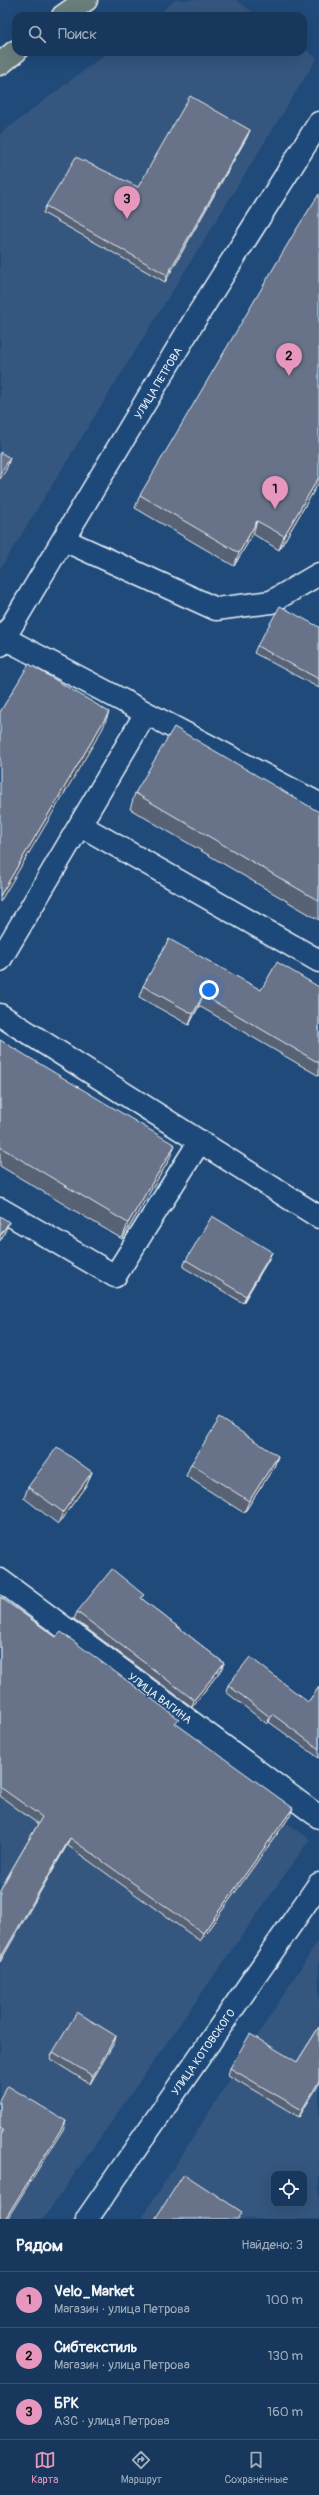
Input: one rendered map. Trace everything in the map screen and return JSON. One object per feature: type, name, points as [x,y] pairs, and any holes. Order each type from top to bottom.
[{"type":"main road","points":[[69,12],[86,0]]},
{"type":"main road","points":[[0,64],[12,54]]},
{"type":"street","name":"УЛИЦА ПЕТРОВА","points":[[2,641],[64,540],[197,316],[319,123]]},
{"type":"street","points":[[64,540],[216,609],[270,602],[319,574]]},
{"type":"street","points":[[2,641],[146,713],[319,804]]},
{"type":"street","points":[[0,960],[146,713]]},
{"type":"street","points":[[80,825],[319,961]]},
{"type":"street","points":[[0,1015],[319,1217]]},
{"type":"street","points":[[0,1209],[115,1276],[200,1142]]},
{"type":"street","name":"УЛИЦА ВАГИНА","points":[[0,1580],[319,1817]]},
{"type":"street","name":"УЛИЦА КОТОВСКОГО","points":[[87,2219],[319,1884]]},
{"type":"shaded area","points":[[176,0],[236,0],[252,12],[160,12]]},
{"type":"shaded area","points":[[307,51],[317,58],[0,569],[0,134],[103,56],[307,56]]},
{"type":"shaded area","points":[[0,1625],[310,1839],[43,2219],[0,2219]]},
{"type":"shaded area","points":[[319,1939],[319,2219],[141,2219]]},
{"type":"building","points":[[190,96],[250,130],[167,275],[46,206],[76,157],[138,187]]},
{"type":"building","points":[[319,194],[319,477],[284,536],[257,521],[239,553],[140,495],[296,230]]},
{"type":"building","points":[[0,452],[10,458],[0,474]]},
{"type":"building","points":[[280,606],[319,627],[319,679],[257,646]]},
{"type":"building","points":[[29,664],[109,712],[0,896],[0,712]]},
{"type":"building","points":[[174,727],[319,812],[319,901],[135,793]]},
{"type":"building","points":[[169,939],[261,990],[277,962],[319,987],[319,1063],[203,995],[193,1014],[143,986]]},
{"type":"building","points":[[0,1040],[175,1145],[128,1223],[0,1147]]},
{"type":"building","points":[[0,1216],[9,1222],[0,1236]]},
{"type":"building","points":[[212,1216],[272,1252],[246,1296],[186,1260]]},
{"type":"building","points":[[220,1418],[278,1456],[249,1501],[191,1464]]},
{"type":"building","points":[[57,1447],[92,1472],[63,1512],[28,1487]]},
{"type":"building","points":[[112,1569],[144,1595],[141,1598],[224,1663],[194,1700],[77,1612]]},
{"type":"building","points":[[0,1597],[56,1637],[61,1632],[179,1719],[175,1723],[293,1808],[203,1933],[70,1838],[0,1959],[0,1890],[42,1817],[0,1787]]},
{"type":"building","points":[[250,1657],[308,1702],[319,1687],[319,1749],[272,1714],[270,1717],[228,1685]]},
{"type":"building","points":[[77,2012],[116,2036],[93,2076],[53,2052]]},
{"type":"building","points":[[319,2027],[319,2081],[302,2110],[230,2068],[250,2034],[297,2062]]},
{"type":"building","points":[[8,2086],[66,2121],[5,2219],[0,2219],[0,2135],[3,2130],[0,2128],[0,2100]]},
{"type":"building","points":[[184,2174],[242,2212],[238,2219],[155,2219]]},
{"type":"place","name":"БРК","points":[[127,219]]},
{"type":"place","name":"Сибтекстиль","points":[[289,376]]},
{"type":"place","name":"Velo_Market","points":[[275,509]]}]
